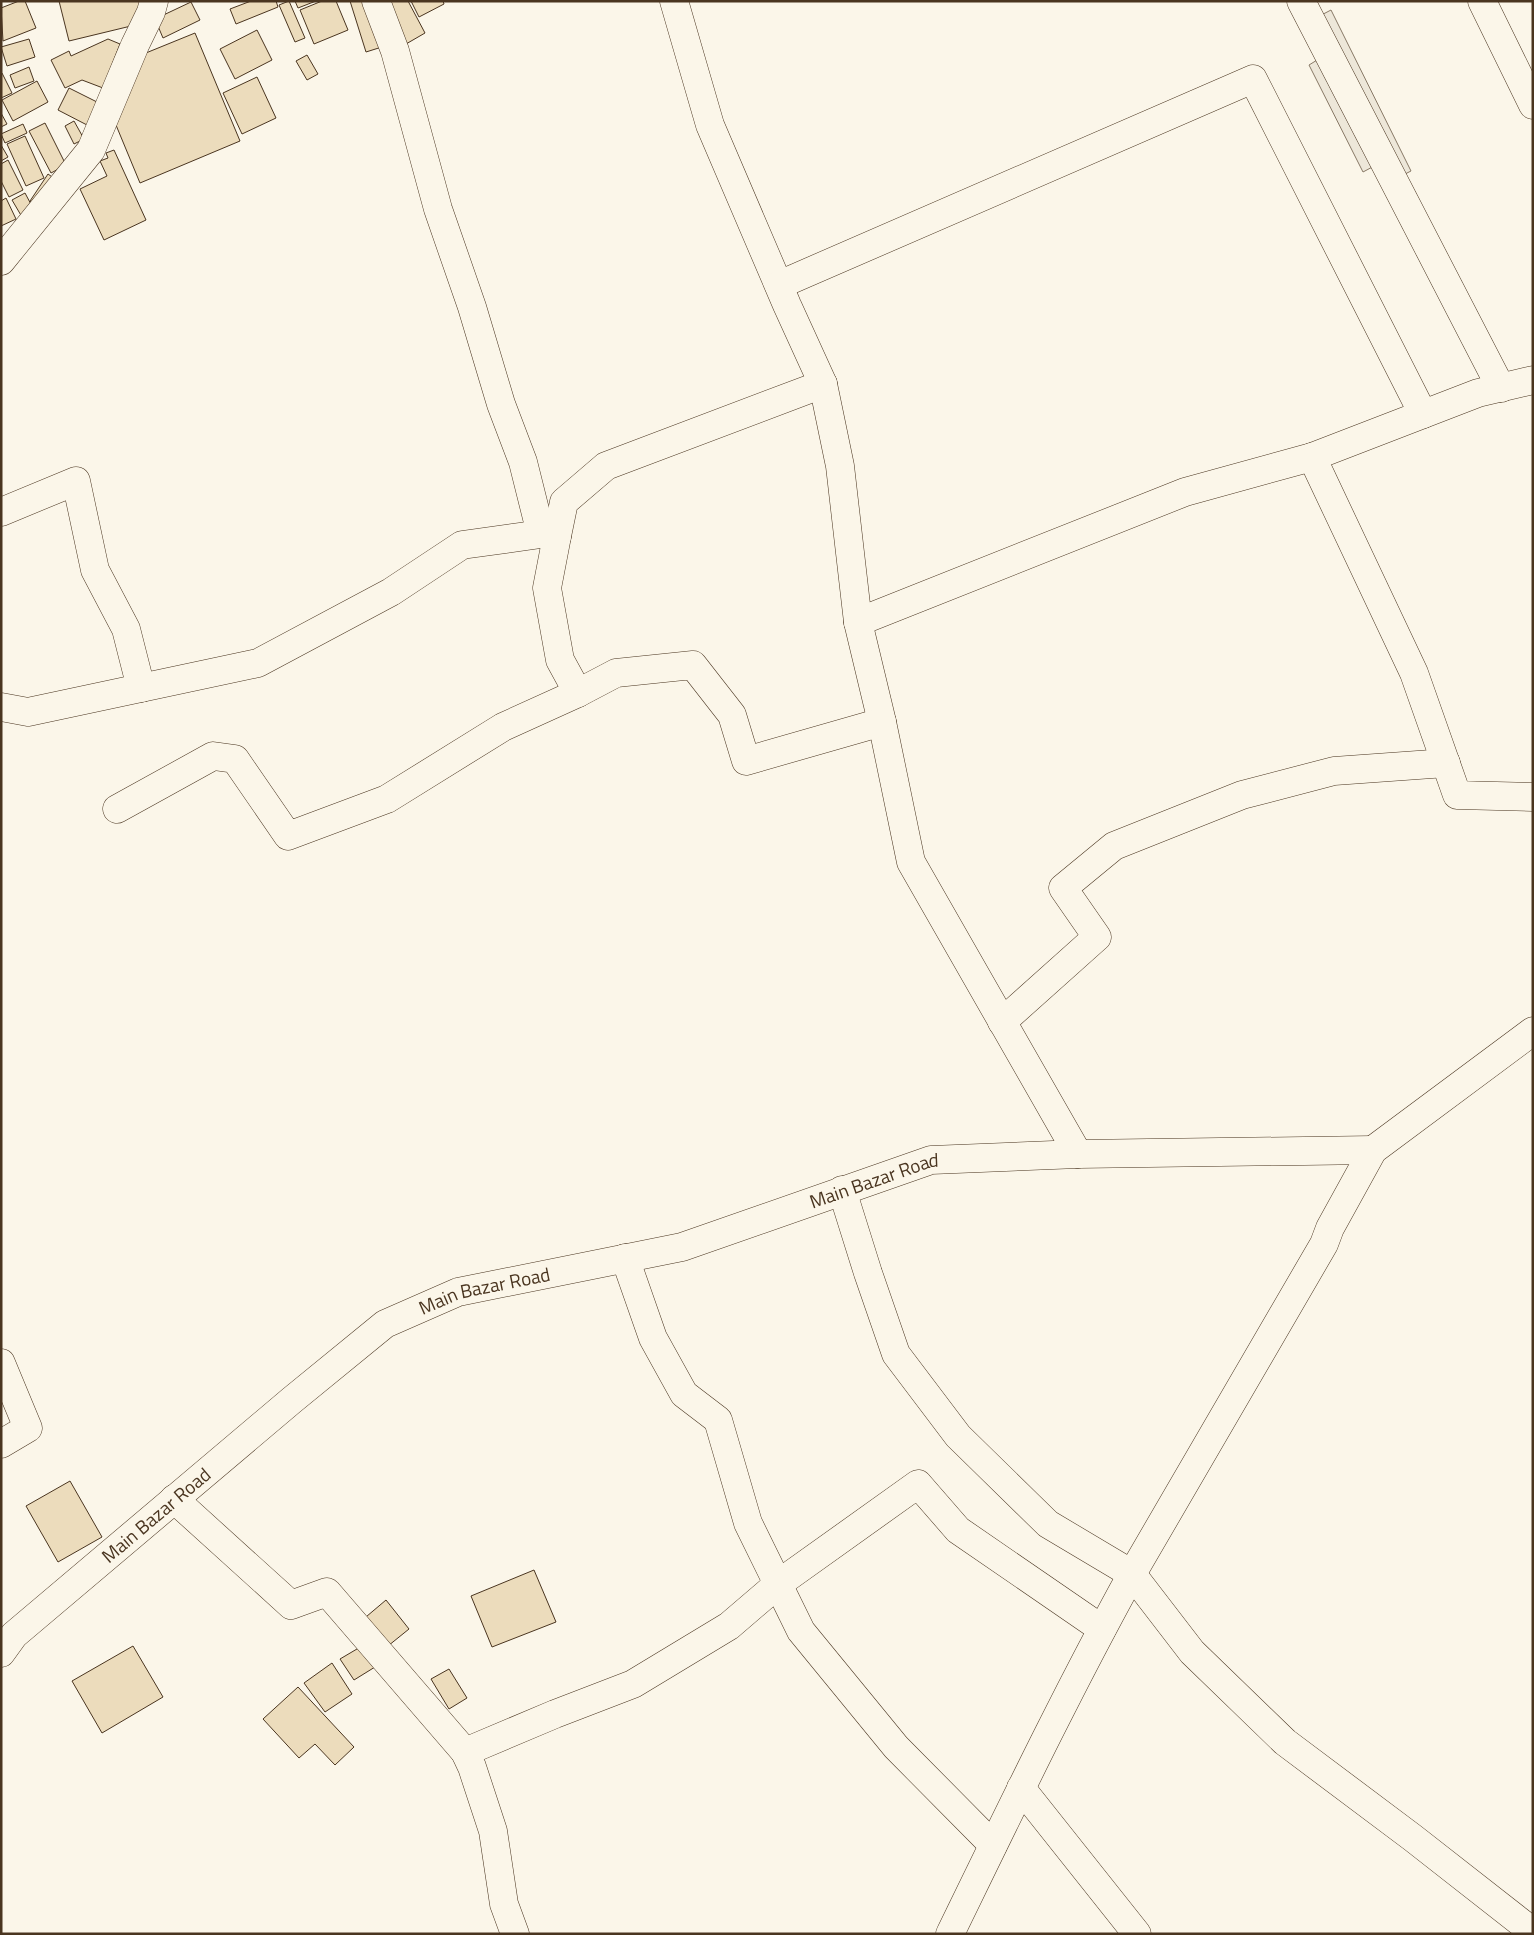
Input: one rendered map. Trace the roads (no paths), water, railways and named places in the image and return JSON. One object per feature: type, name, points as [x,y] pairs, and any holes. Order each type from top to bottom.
[{"type":"street","points":[[1,261],[90,150],[134,45],[151,12],[154,1]]},
{"type":"street","points":[[376,1],[395,51],[438,210],[472,307],[501,404],[549,535],[547,588],[560,660],[578,693]]},
{"type":"street","points":[[674,1],[710,125],[823,384],[840,466],[858,622],[882,722],[910,862],[1078,1154]]},
{"type":"street","points":[[1301,1],[1501,388]]},
{"type":"street","points":[[1482,1],[1533,104]]},
{"type":"street","points":[[779,285],[1254,79],[1424,414]]},
{"type":"street","points":[[858,622],[1185,492],[1312,457],[1478,393],[1533,380]]},
{"type":"street","points":[[549,535],[564,502],[606,466],[823,384]]},
{"type":"street","points":[[1312,457],[1414,673],[1457,795],[1533,796]]},
{"type":"street","points":[[1,512],[76,480],[95,570],[126,628],[141,688]]},
{"type":"street","points":[[1,707],[28,712],[258,663],[390,592],[462,545],[549,535]]},
{"type":"street","points":[[117,809],[213,756],[235,759],[288,836],[387,799],[502,727],[578,693],[616,673],[693,665],[732,715],[746,761],[882,722]]},
{"type":"street","points":[[1002,1022],[1097,937],[1063,888],[1114,846],[1242,795],[1334,771],[1446,763]]},
{"type":"street","points":[[950,1934],[1072,1685],[1102,1629],[1324,1244],[1330,1228],[1373,1150],[1533,1031]]},
{"type":"street","name":"Main Bazar Road","points":[[5,1637],[385,1324],[458,1292],[682,1247],[931,1160],[1078,1154],[1373,1150]]},
{"type":"street","points":[[842,1190],[896,1354],[953,1429],[1048,1524],[1132,1574],[1192,1652],[1285,1742],[1413,1838],[1533,1932]]},
{"type":"street","points":[[625,1258],[653,1338],[684,1394],[718,1420],[748,1523],[801,1631],[896,1747],[993,1846]]},
{"type":"street","points":[[1,1363],[28,1428],[1,1444]]},
{"type":"street","points":[[465,1752],[633,1684],[729,1626],[778,1584],[918,1484],[958,1530],[1102,1629]]},
{"type":"street","points":[[174,1499],[291,1605],[327,1592],[465,1752],[472,1767],[493,1831],[504,1904],[515,1934]]},
{"type":"street","points":[[1021,1788],[1137,1934]]}]
